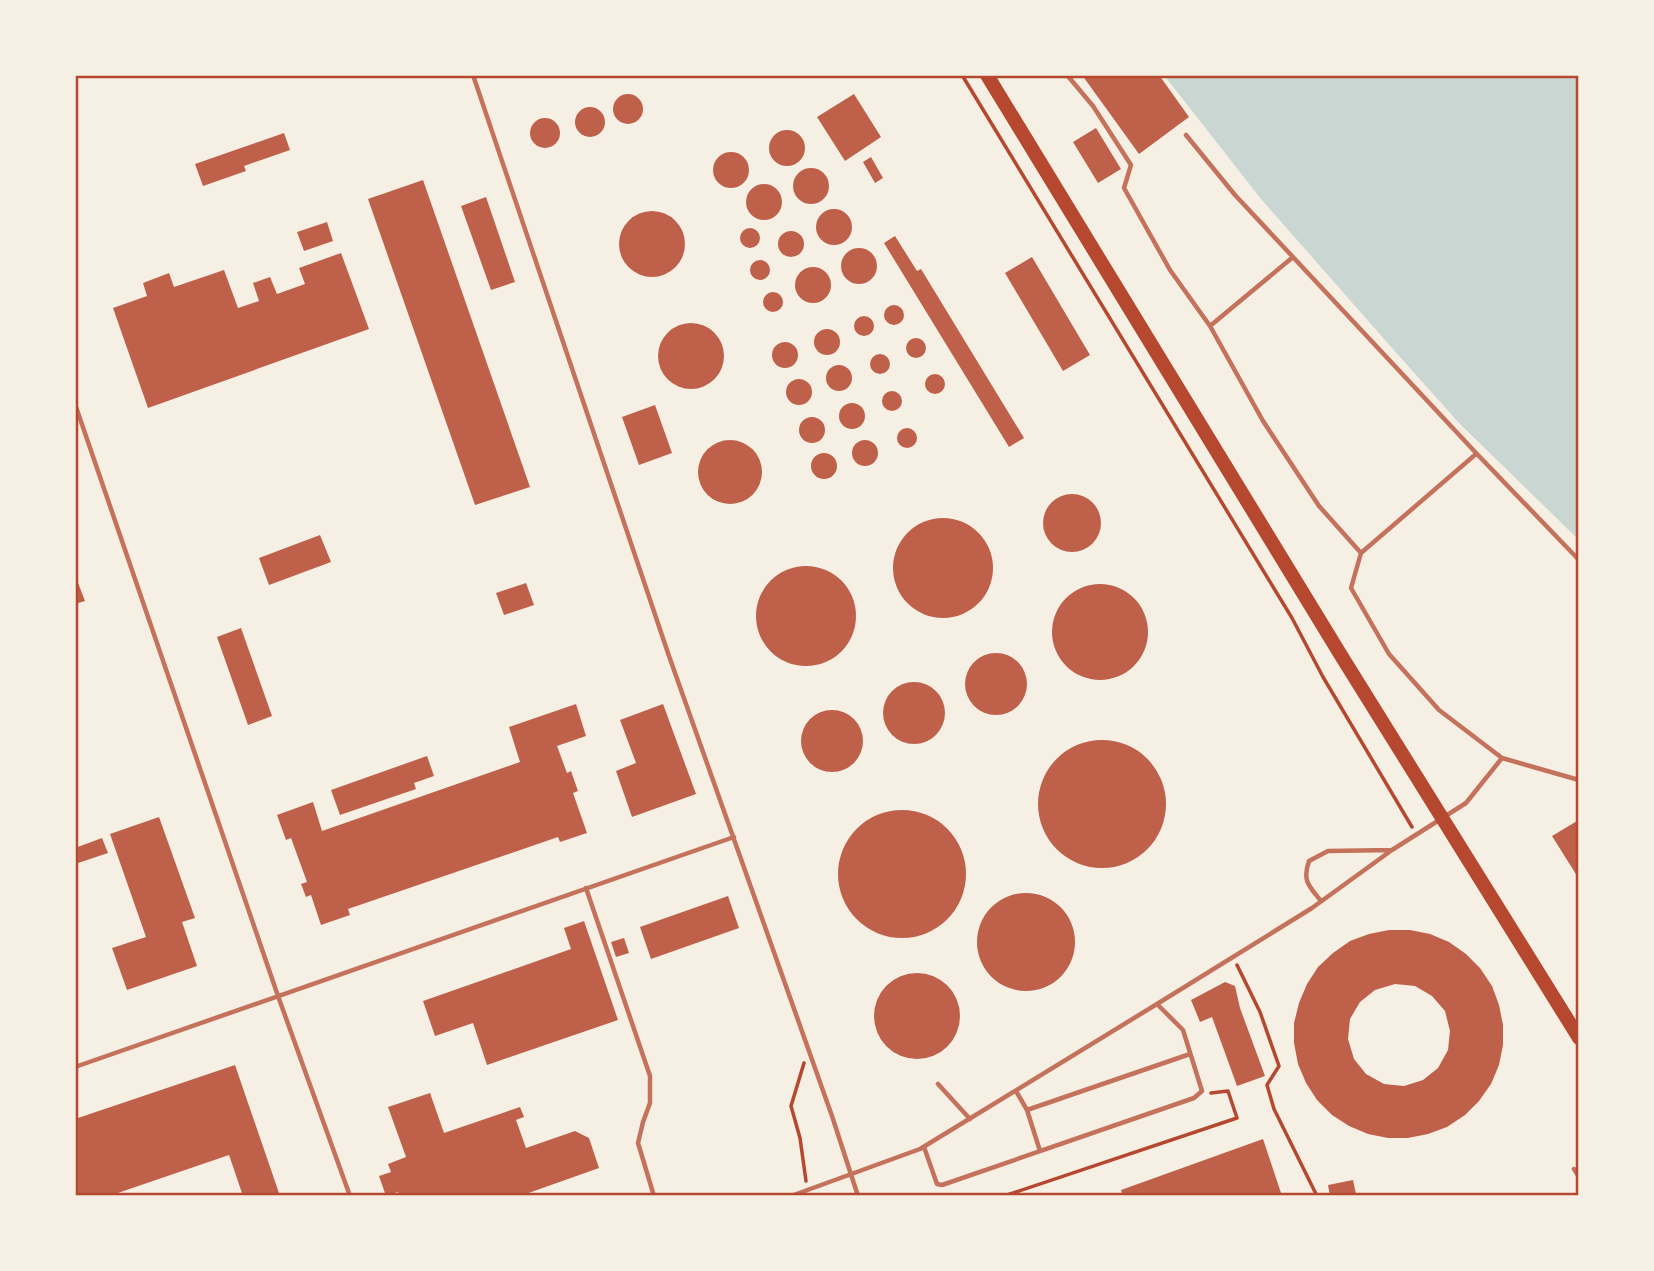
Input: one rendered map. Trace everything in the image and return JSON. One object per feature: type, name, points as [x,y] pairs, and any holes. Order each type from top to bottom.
[{"type":"main road","points":[[987,75],[1328,634],[1579,1038]]},
{"type":"lane","points":[[473,75],[669,656],[858,1196]]},
{"type":"lane","points":[[1067,75],[1093,106],[1131,165],[1124,188],[1170,270],[1210,326],[1263,421],[1319,506],[1361,553]]},
{"type":"lane","points":[[1186,135],[1235,195],[1579,560]]},
{"type":"lane","points":[[1210,326],[1293,257]]},
{"type":"lane","points":[[75,404],[278,996],[351,1196]]},
{"type":"lane","points":[[1477,454],[1361,553],[1351,588],[1389,654],[1439,710],[1502,758],[1579,780]]},
{"type":"lane","points":[[791,1196],[924,1147],[1016,1091],[1321,901],[1392,850],[1466,803],[1502,758]]},
{"type":"lane","points":[[75,1067],[734,837]]},
{"type":"lane","points":[[1321,901],[1307,881],[1305,873],[1309,861],[1328,851],[1392,850]]},
{"type":"lane","points":[[586,888],[650,1076],[650,1103],[638,1143],[654,1196]]},
{"type":"lane","points":[[924,1147],[937,1184],[942,1185],[1194,1098],[1202,1091],[1183,1030],[1157,1004]]},
{"type":"lane","points":[[1027,1110],[1190,1054]]},
{"type":"lane","points":[[938,1084],[970,1119]]},
{"type":"lane","points":[[1016,1091],[1027,1110],[1040,1151]]},
{"type":"lane","points":[[1574,1169],[1579,1177]]},
{"type":"path","points":[[962,75],[1292,618],[1323,677],[1417,835]]},
{"type":"path","points":[[1233,956],[1260,1012],[1279,1066],[1267,1085],[1274,1109],[1317,1196]]},
{"type":"path","points":[[809,1189],[804,1176],[800,1138],[791,1106],[800,1068],[810,1054]]},
{"type":"path","points":[[1004,1196],[1237,1118],[1228,1091],[1198,1095]]},
{"type":"shaded area","points":[[1164,75],[1579,75],[1579,540],[1460,424],[1400,357],[1261,199]]},
{"type":"building","points":[[1082,75],[1159,75],[1189,117],[1139,154]]},
{"type":"building","points":[[628,94],[634,95],[642,103],[642,115],[634,123],[628,124],[622,123],[614,115],[613,109],[614,103],[622,95]]},
{"type":"building","points":[[854,94],[881,137],[845,161],[817,117]]},
{"type":"building","points":[[590,107],[596,108],[604,116],[604,128],[596,136],[590,137],[584,136],[576,128],[575,122],[576,116],[584,108]]},
{"type":"building","points":[[545,118],[551,119],[559,127],[559,139],[551,147],[545,148],[539,147],[531,139],[530,133],[531,127],[539,119]]},
{"type":"building","points":[[1096,128],[1121,169],[1098,183],[1073,142]]},
{"type":"building","points":[[787,130],[799,136],[805,148],[799,160],[787,166],[775,160],[769,148],[775,136]]},
{"type":"building","points":[[284,133],[290,150],[244,166],[246,171],[203,186],[195,164]]},
{"type":"building","points":[[731,152],[743,158],[749,170],[743,182],[731,188],[719,182],[713,170],[719,158]]},
{"type":"building","points":[[871,157],[883,178],[875,183],[863,162]]},
{"type":"building","points":[[811,168],[823,174],[829,186],[823,198],[811,204],[799,198],[793,186],[799,174]]},
{"type":"building","points":[[423,180],[530,487],[475,505],[368,199]]},
{"type":"building","points":[[764,184],[776,190],[782,202],[776,214],[764,220],[752,214],[746,202],[752,190]]},
{"type":"building","points":[[486,197],[515,282],[491,290],[461,206]]},
{"type":"building","points":[[834,209],[846,215],[852,227],[846,239],[834,245],[822,239],[816,227],[822,215]]},
{"type":"building","points":[[646,211],[658,211],[670,216],[680,226],[685,244],[683,257],[670,272],[658,277],[646,277],[634,272],[624,262],[619,250],[619,238],[624,226],[634,216]]},
{"type":"building","points":[[327,222],[333,241],[304,251],[297,232]]},
{"type":"building","points":[[746,228],[754,228],[760,238],[754,248],[746,248],[740,242],[740,234]]},
{"type":"building","points":[[791,231],[800,235],[804,244],[800,253],[791,257],[782,253],[778,244],[782,235]]},
{"type":"building","points":[[895,236],[917,271],[921,269],[1024,438],[1009,447],[884,243]]},
{"type":"building","points":[[859,248],[871,254],[877,266],[871,278],[859,284],[847,278],[841,266],[847,254]]},
{"type":"building","points":[[341,253],[369,329],[148,408],[113,308],[147,296],[143,283],[169,273],[174,287],[224,270],[238,308],[259,301],[253,283],[270,277],[277,294],[305,284],[299,268]]},
{"type":"building","points":[[1032,257],[1090,355],[1063,371],[1005,273]]},
{"type":"building","points":[[756,260],[764,260],[770,270],[764,280],[756,280],[750,274],[750,266]]},
{"type":"building","points":[[813,267],[825,273],[831,285],[825,297],[813,303],[801,297],[795,285],[801,273]]},
{"type":"building","points":[[769,292],[777,292],[783,302],[777,312],[769,312],[763,306],[763,298]]},
{"type":"building","points":[[890,305],[898,305],[904,315],[898,325],[890,325],[884,319],[884,311]]},
{"type":"building","points":[[860,316],[868,316],[874,326],[868,336],[860,336],[854,330],[854,322]]},
{"type":"building","points":[[691,323],[704,325],[714,333],[722,343],[722,369],[714,379],[704,387],[691,389],[678,387],[668,379],[660,369],[658,356],[660,343],[668,333],[678,325]]},
{"type":"building","points":[[827,329],[836,333],[840,342],[836,351],[827,355],[818,351],[814,342],[818,333]]},
{"type":"building","points":[[912,338],[920,338],[926,348],[920,358],[912,358],[906,352],[906,344]]},
{"type":"building","points":[[785,342],[794,346],[798,355],[794,364],[785,368],[776,364],[772,355],[776,346]]},
{"type":"building","points":[[876,354],[884,354],[890,364],[884,374],[876,374],[870,368],[870,360]]},
{"type":"building","points":[[839,365],[848,369],[852,378],[848,387],[839,391],[830,387],[826,378],[830,369]]},
{"type":"building","points":[[931,374],[939,374],[945,384],[939,394],[931,394],[925,388],[925,380]]},
{"type":"building","points":[[799,379],[808,383],[812,392],[808,401],[799,405],[790,401],[786,392],[790,383]]},
{"type":"building","points":[[888,391],[896,391],[902,401],[896,411],[888,411],[882,405],[882,397]]},
{"type":"building","points":[[852,403],[861,407],[865,416],[861,425],[852,429],[843,425],[839,416],[843,407]]},
{"type":"building","points":[[655,405],[672,453],[639,465],[622,417]]},
{"type":"building","points":[[812,417],[821,421],[825,430],[821,439],[812,443],[803,439],[799,430],[803,421]]},
{"type":"building","points":[[903,428],[911,428],[917,438],[911,448],[903,448],[897,442],[897,434]]},
{"type":"building","points":[[724,440],[736,440],[753,449],[760,460],[760,484],[753,495],[736,504],[724,504],[712,499],[703,490],[698,478],[698,466],[703,454],[712,445]]},
{"type":"building","points":[[865,440],[874,444],[878,453],[874,462],[865,466],[856,462],[852,453],[856,444]]},
{"type":"building","points":[[824,453],[833,457],[837,466],[833,475],[824,479],[815,475],[811,466],[815,457]]},
{"type":"building","points":[[1066,494],[1078,494],[1093,502],[1101,517],[1101,529],[1093,544],[1078,552],[1066,552],[1051,544],[1043,529],[1043,517],[1051,502]]},
{"type":"building","points":[[943,518],[971,526],[985,540],[993,568],[985,596],[971,610],[943,618],[915,610],[901,596],[893,568],[901,540],[915,526]]},
{"type":"building","points":[[320,535],[331,562],[269,585],[259,558]]},
{"type":"building","points":[[806,566],[825,570],[841,581],[852,597],[856,616],[852,635],[841,651],[825,662],[806,666],[787,662],[771,651],[760,635],[756,616],[760,597],[771,581],[787,570]]},
{"type":"building","points":[[75,575],[85,601],[75,604]]},
{"type":"building","points":[[526,583],[534,605],[504,615],[496,593]]},
{"type":"building","points":[[1100,584],[1118,587],[1134,598],[1145,614],[1148,632],[1145,650],[1134,666],[1118,677],[1100,680],[1082,677],[1066,666],[1055,650],[1052,632],[1055,614],[1066,598],[1082,587]]},
{"type":"building","points":[[241,628],[272,716],[248,725],[217,637]]},
{"type":"building","points":[[996,653],[1008,655],[1018,662],[1025,672],[1025,696],[1018,706],[1008,713],[996,715],[984,713],[974,706],[967,696],[965,684],[967,672],[974,662],[984,655]]},
{"type":"building","points":[[914,682],[926,684],[936,691],[943,701],[943,725],[936,735],[926,742],[914,744],[902,742],[892,735],[885,725],[883,713],[885,701],[892,691],[902,684]]},
{"type":"building","points":[[576,704],[586,736],[557,746],[567,773],[571,771],[578,791],[573,793],[587,833],[560,842],[558,837],[348,909],[350,915],[321,925],[311,895],[306,897],[301,884],[307,882],[291,838],[286,840],[277,815],[313,802],[322,831],[520,762],[509,727]]},
{"type":"building","points":[[663,704],[696,794],[632,817],[616,771],[636,763],[620,720]]},
{"type":"building","points":[[826,710],[838,710],[854,719],[861,729],[861,753],[854,763],[838,772],[826,772],[815,767],[806,758],[801,747],[801,735],[806,724],[815,715]]},
{"type":"building","points":[[1102,740],[1126,745],[1147,759],[1161,780],[1166,804],[1161,828],[1147,849],[1126,863],[1102,868],[1078,863],[1057,849],[1043,828],[1038,804],[1043,780],[1057,759],[1078,745]]},
{"type":"building","points":[[427,756],[434,776],[414,783],[416,789],[340,815],[331,790]]},
{"type":"building","points":[[902,810],[926,815],[947,829],[961,850],[966,874],[961,898],[947,919],[926,933],[902,938],[878,933],[857,919],[843,898],[838,874],[843,850],[857,829],[878,815]]},
{"type":"building","points":[[159,817],[195,918],[182,922],[197,966],[127,990],[112,948],[146,937],[110,834]]},
{"type":"building","points":[[1577,821],[1579,825],[1579,879],[1552,836]]},
{"type":"building","points":[[102,838],[108,853],[75,864],[75,848]]},
{"type":"building","points":[[1026,893],[1053,901],[1067,915],[1075,942],[1067,969],[1053,983],[1026,991],[999,983],[985,969],[977,942],[985,915],[999,901]]},
{"type":"building","points":[[728,896],[739,928],[651,959],[640,927]]},
{"type":"building","points":[[584,921],[618,1020],[487,1065],[473,1023],[435,1036],[423,1001],[571,949],[564,928]]},
{"type":"building","points":[[1410,930],[1449,942],[1480,968],[1492,986],[1499,1005],[1503,1045],[1491,1084],[1465,1115],[1447,1127],[1428,1134],[1388,1138],[1349,1126],[1332,1115],[1317,1100],[1298,1064],[1294,1023],[1307,984],[1318,967],[1333,953],[1350,941],[1369,934]],"holes":[[[1395,984],[1415,986],[1432,996],[1445,1011],[1450,1031],[1448,1050],[1438,1068],[1423,1080],[1404,1086],[1384,1084],[1366,1074],[1354,1059],[1348,1039],[1350,1019],[1360,1002],[1375,990]]]},
{"type":"building","points":[[624,938],[629,953],[616,957],[611,942]]},
{"type":"building","points":[[917,973],[934,976],[948,985],[957,999],[960,1016],[957,1033],[948,1047],[934,1056],[917,1059],[900,1056],[886,1047],[877,1033],[874,1016],[877,999],[886,985],[900,976]]},
{"type":"building","points":[[1225,982],[1235,986],[1240,1008],[1265,1076],[1237,1086],[1212,1017],[1200,1022],[1191,1000]]},
{"type":"building","points":[[235,1065],[280,1196],[243,1196],[229,1155],[109,1196],[75,1196],[75,1119]]},
{"type":"building","points":[[430,1093],[444,1133],[520,1107],[524,1117],[516,1120],[526,1148],[575,1131],[589,1138],[599,1168],[520,1196],[399,1196],[398,1192],[386,1196],[379,1176],[391,1172],[388,1164],[406,1157],[388,1107]]},
{"type":"building","points":[[1263,1139],[1281,1193],[1274,1196],[1123,1196],[1121,1190]]},
{"type":"building","points":[[1353,1180],[1356,1194],[1330,1196],[1328,1185]]}]
